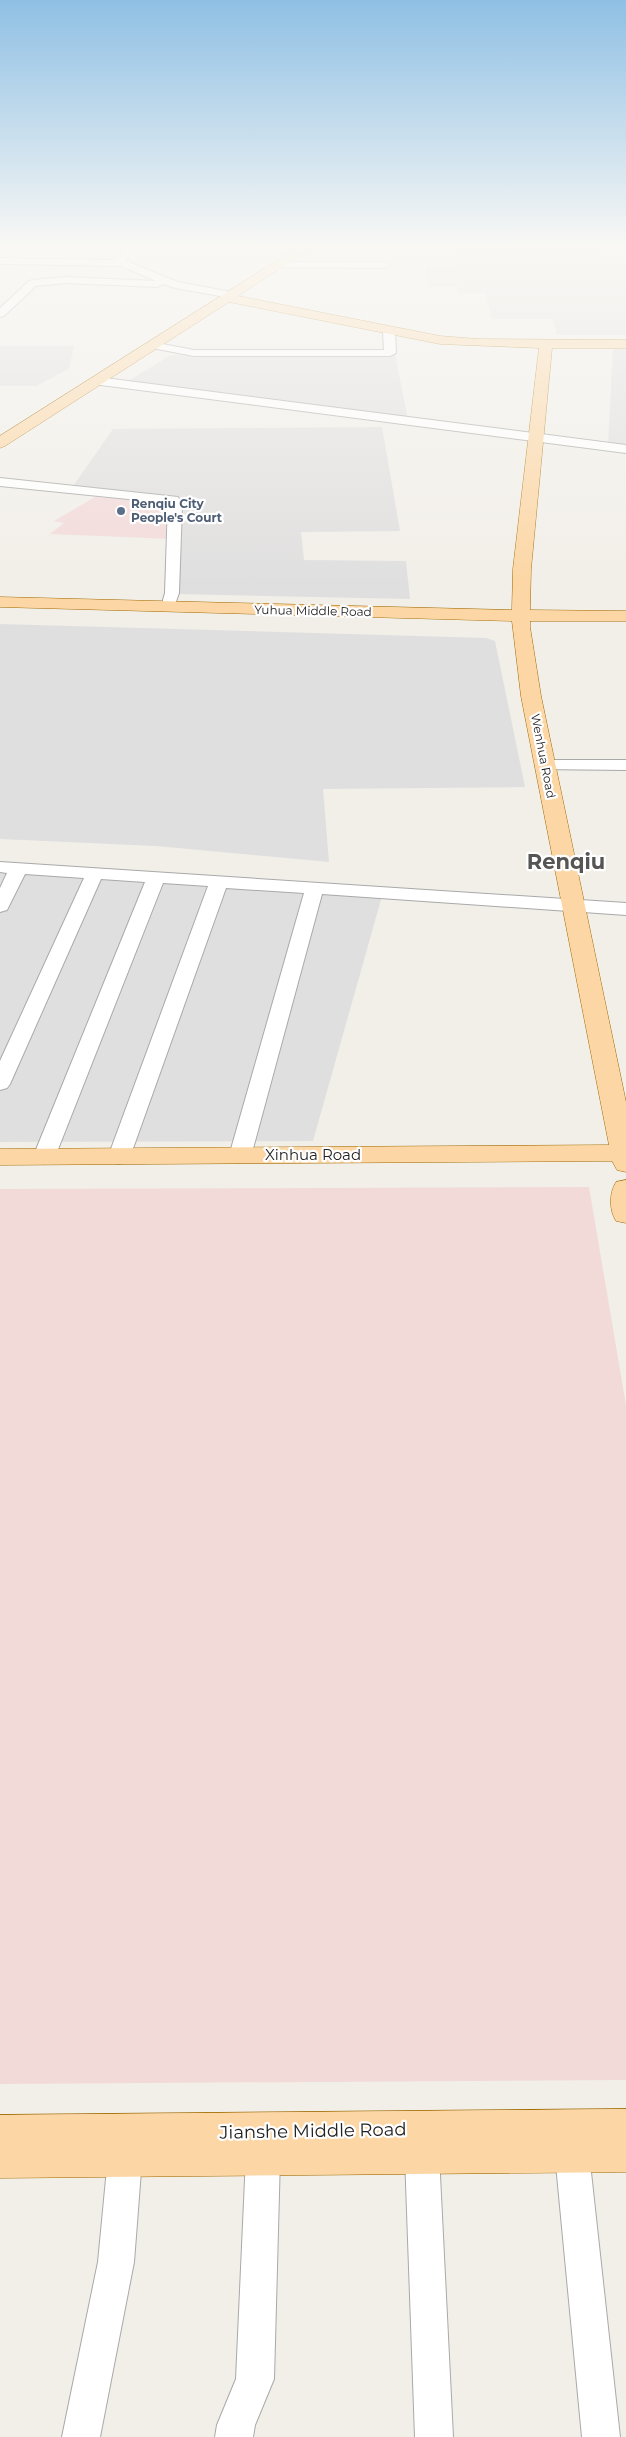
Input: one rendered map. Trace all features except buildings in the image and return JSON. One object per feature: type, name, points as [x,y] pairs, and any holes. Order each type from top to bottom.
[{"type":"main road","points":[[0,443],[133,358]]},
{"type":"main road","name":"Wenhua Road","points":[[544,358],[522,569],[520,619],[531,696],[544,765],[625,1157]]},
{"type":"main road","name":"Yuhua Middle Road","points":[[0,602],[626,622]]},
{"type":"main road","name":"Yuhua Middle Road","points":[[0,609],[520,619],[626,616]]},
{"type":"main road","name":"Xinhua Road","points":[[0,1157],[625,1157]]},
{"type":"main road","points":[[626,1188],[624,1203],[626,1215]]},
{"type":"main road","name":"Jianshe Middle Road","points":[[0,2134],[626,2128]]},
{"type":"main road","name":"Jianshe Middle Road","points":[[0,2159],[626,2153]]},
{"type":"street","points":[[97,381],[626,449]]},
{"type":"street","points":[[0,482],[173,500],[175,505],[172,593],[168,607]]},
{"type":"street","points":[[544,765],[626,765]]},
{"type":"street","points":[[0,867],[626,909]]},
{"type":"street","points":[[0,906],[19,868]]},
{"type":"street","points":[[0,1084],[95,873]]},
{"type":"street","points":[[44,1157],[156,877]]},
{"type":"street","points":[[119,1156],[219,882]]},
{"type":"street","points":[[240,1156],[315,888]]},
{"type":"street","points":[[572,2154],[601,2437]]},
{"type":"street","points":[[422,2155],[434,2437]]},
{"type":"street","points":[[234,2437],[236,2425],[255,2379],[264,2157]]},
{"type":"street","points":[[81,2437],[116,2262],[125,2158]]},
{"type":"shaded area","points":[[0,358],[71,358],[69,369],[36,386],[0,386]]},
{"type":"shaded area","points":[[167,358],[396,358],[408,420],[125,383]]},
{"type":"shaded area","points":[[613,358],[626,358],[626,447],[608,445]]},
{"type":"shaded area","points":[[382,427],[400,531],[301,532],[304,560],[406,561],[410,599],[178,594],[182,534],[180,498],[71,489],[113,429]]},
{"type":"shaded area","name":"Renqiu City People's Court","points":[[95,497],[172,501],[172,539],[50,534],[64,523],[54,521]]},
{"type":"shaded area","points":[[0,624],[486,638],[495,641],[525,787],[323,789],[329,862],[156,846],[0,839]]},
{"type":"shaded area","points":[[0,870],[382,896],[313,1141],[0,1142]]},
{"type":"shaded area","points":[[589,1187],[626,1405],[626,2080],[0,2084],[0,1189]]},
{"type":"place","name":"Renqiu City People's Court","points":[[121,511]]},
{"type":"district","name":"Renqiu","points":[[566,862]]}]
